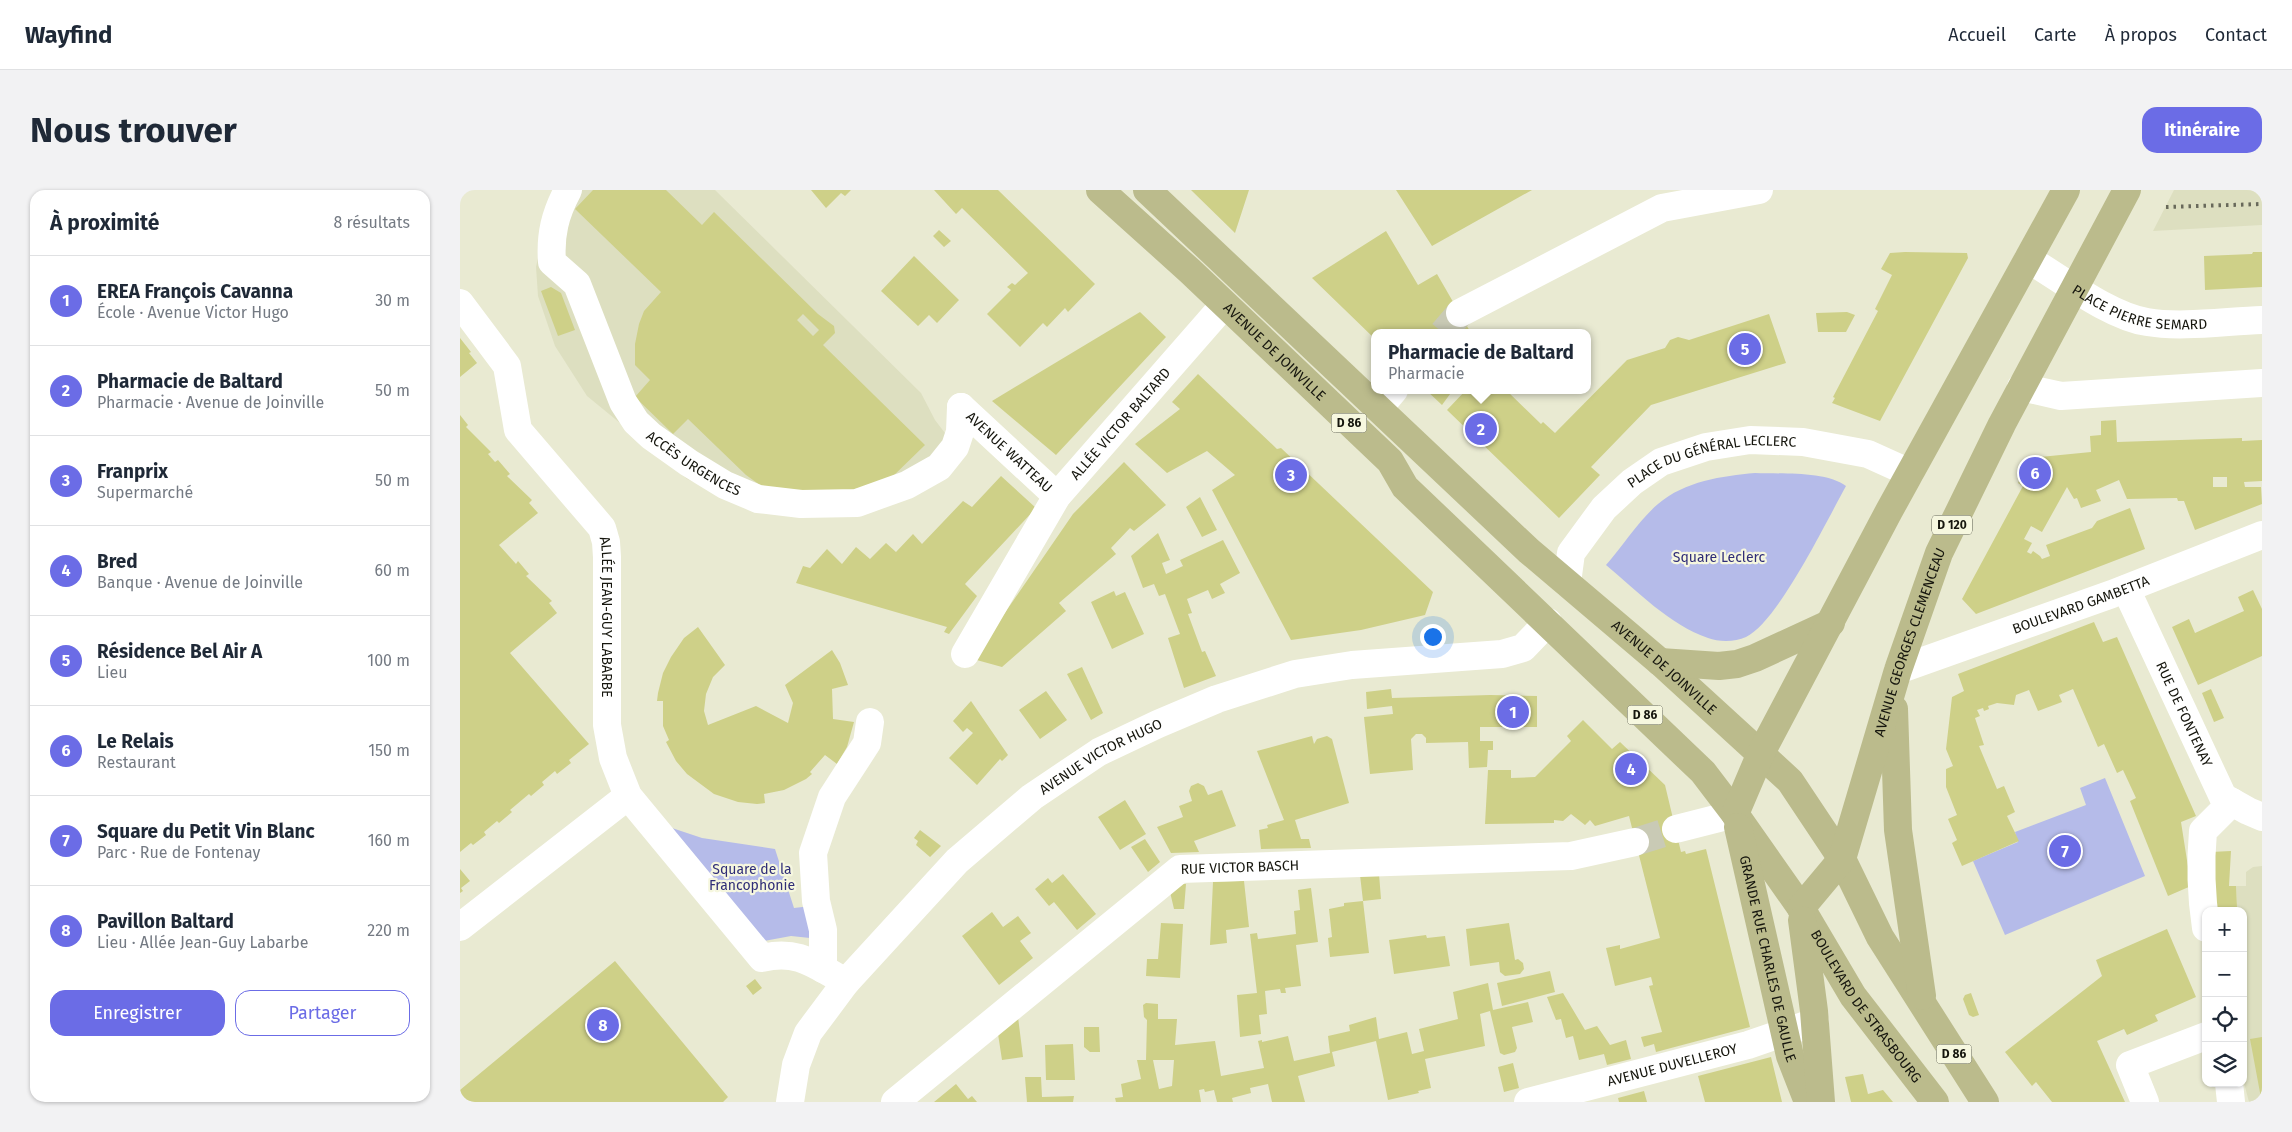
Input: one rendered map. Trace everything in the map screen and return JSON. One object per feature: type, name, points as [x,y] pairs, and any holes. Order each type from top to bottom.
[{"type":"main road","name":"AVENUE DE JOINVILLE","points":[[1100,190],[1390,461],[1405,487],[1703,772],[1735,814]]},
{"type":"main road","name":"AVENUE DE JOINVILLE","points":[[1147,190],[1371,386]]},
{"type":"main road","points":[[1735,814],[1761,752],[1910,473],[2066,190]]},
{"type":"main road","name":"AVENUE GEORGES CLEMENCEAU","points":[[1801,908],[1842,859],[1896,678],[1938,553],[2021,387],[2127,190]]},
{"type":"main road","name":"AVENUE DE JOINVILLE","points":[[1386,399],[1529,551],[1660,662],[1761,752]]},
{"type":"main road","points":[[1548,622],[1567,583]]},
{"type":"main road","points":[[1660,662],[1719,666],[1737,664],[1755,658],[1831,623]]},
{"type":"main road","points":[[1896,678],[1898,830],[1924,1005]]},
{"type":"main road","name":"D 86","points":[[1761,752],[1790,781],[1842,859],[1880,937],[1985,1102]]},
{"type":"main road","name":"D 86","points":[[1735,814],[1801,908]]},
{"type":"main road","name":"GRANDE RUE CHARLES DE GAULLE","points":[[1735,814],[1790,1056],[1808,1102]]},
{"type":"main road","name":"GRANDE RUE CHARLES DE GAULLE","points":[[1801,908],[1815,1017],[1821,1102]]},
{"type":"main road","name":"BOULEVARD DE STRASBOURG","points":[[1801,908],[1847,986],[1934,1102]]},
{"type":"main road","points":[[1815,1017],[1828,991],[1847,986]]},
{"type":"street","name":"ACCÈS URGENCES","points":[[568,190],[554,223],[551,242],[552,262],[578,284],[623,402],[636,422],[651,436],[725,485],[758,499],[801,504],[857,503],[907,485],[939,467],[958,440],[962,422],[961,408]]},
{"type":"street","points":[[1460,313],[1662,208],[1759,190]]},
{"type":"street","name":"PLACE PIERRE SEMARD","points":[[2028,259],[2113,310],[2146,322],[2164,324],[2262,320]]},
{"type":"street","name":"ALLÉE JEAN-GUY LABARBE","points":[[460,303],[507,366],[518,430],[602,528],[606,542],[607,557],[607,725],[613,758],[628,796],[762,958],[779,954],[794,955],[835,975]]},
{"type":"street","name":"ALLÉE VICTOR BALTARD","points":[[965,654],[1057,496],[1224,305]]},
{"type":"street","points":[[2021,387],[2061,396],[2262,383]]},
{"type":"street","name":"AVENUE WATTEAU","points":[[961,408],[1057,496]]},
{"type":"street","name":"PLACE DU GÉNÉRAL LECLERC","points":[[1567,583],[1571,553],[1604,508],[1632,482],[1661,462],[1706,447],[1750,440],[1803,442],[1868,454],[1910,473]]},
{"type":"street","name":"BOULEVARD GAMBETTA","points":[[1896,678],[2262,535]]},
{"type":"street","name":"RUE DE FONTENAY","points":[[2126,589],[2223,797],[2262,817]]},
{"type":"street","name":"AVENUE VICTOR HUGO","points":[[790,1102],[796,1065],[808,1033],[835,975],[957,861],[1032,797],[1100,752],[1158,724],[1217,699],[1295,674],[1352,665],[1502,654],[1523,648],[1548,622]]},
{"type":"street","points":[[835,975],[816,901],[813,854],[832,797],[866,743],[870,722]]},
{"type":"street","points":[[460,927],[628,796]]},
{"type":"street","points":[[2204,907],[2201,872],[2203,830],[2232,802]]},
{"type":"street","points":[[1676,830],[1735,814]]},
{"type":"street","name":"RUE VICTOR BASCH","points":[[895,1102],[1180,869],[1571,856],[1635,842]]},
{"type":"street","name":"AVENUE DUVELLEROY","points":[[1528,1102],[1785,1034],[1815,1017]]},
{"type":"street","points":[[2145,1102],[2130,1065],[2202,1038]]},
{"type":"street","points":[[2229,1087],[2231,1102]]},
{"type":"shaded area","points":[[560,190],[715,190],[921,393],[935,420],[948,437],[919,488],[736,501],[687,479],[587,396],[555,346],[538,296],[536,267],[547,218]]},
{"type":"shaded area","points":[[2174,190],[2262,190],[2262,225],[2153,231]]},
{"type":"shaded area","points":[[2262,866],[2262,1102],[2249,1102],[2245,1087],[2247,1087],[2247,907],[2237,907],[2236,886],[2246,886],[2246,872],[2253,867]]},
{"type":"green space","name":"Square Leclerc","points":[[1755,473],[1815,476],[1837,481],[1846,486],[1787,592],[1759,628],[1746,637],[1732,641],[1722,641],[1708,638],[1680,625],[1654,606],[1606,565],[1645,517],[1669,496],[1704,481]]},
{"type":"green space","points":[[2105,778],[2145,876],[2005,935],[1973,861],[2018,842],[2015,832],[2086,805],[2080,788]]},
{"type":"green space","name":"Square de la Francophonie","points":[[672,828],[702,838],[775,849],[794,908],[811,906],[810,938],[791,936],[764,941]]},
{"type":"building","points":[[593,190],[666,190],[702,225],[714,212],[818,314],[834,326],[835,333],[823,345],[925,445],[887,482],[818,497],[760,485],[746,475],[688,419],[673,434],[635,397],[650,380],[635,365],[635,344],[639,324],[644,311],[661,292],[575,209]],"holes":[[[803,314],[819,330],[813,336],[797,320]]]},
{"type":"building","points":[[811,190],[851,190],[845,196],[841,193],[826,208]]},
{"type":"building","points":[[934,190],[998,190],[1095,284],[1068,312],[1065,308],[1047,327],[1043,323],[1020,347],[987,314],[1011,290],[1007,287],[1012,283],[1015,285],[1028,273],[962,208],[956,214]]},
{"type":"building","points":[[1191,190],[1249,190],[1235,233]]},
{"type":"building","points":[[1396,190],[1532,190],[1432,246]]},
{"type":"building","points":[[939,230],[951,241],[944,247],[933,236]]},
{"type":"building","points":[[1386,231],[1418,285],[1437,274],[1469,329],[1371,329],[1371,335],[1312,278]]},
{"type":"building","points":[[2253,252],[2262,252],[2262,287],[2205,290],[2204,256],[2252,254]]},
{"type":"building","points":[[1890,253],[1967,253],[1968,258],[1880,421],[1832,403],[1835,398],[1833,397],[1878,311],[1875,309],[1892,275],[1881,269]]},
{"type":"building","points":[[914,256],[959,300],[937,323],[929,315],[918,326],[881,291]]},
{"type":"building","points":[[551,287],[561,293],[575,330],[558,336],[541,291]]},
{"type":"building","points":[[1140,312],[1166,337],[1056,455],[992,401]]},
{"type":"building","points":[[1847,312],[1855,315],[1846,332],[1818,332],[1816,313]]},
{"type":"building","points":[[1769,314],[1786,363],[1651,405],[1591,467],[1600,475],[1559,518],[1447,410],[1462,394],[1510,394],[1541,424],[1543,422],[1555,433],[1627,360],[1665,348],[1670,340],[1678,337],[1689,340]]},
{"type":"building","points":[[460,338],[477,363],[460,377]]},
{"type":"building","points":[[1198,374],[1277,449],[1281,448],[1433,592],[1425,615],[1361,630],[1291,640],[1212,490],[1235,475],[1207,451],[1167,473],[1135,444],[1180,409],[1172,402]]},
{"type":"building","points":[[1430,394],[1450,394],[1442,405]]},
{"type":"building","points":[[460,415],[468,425],[466,427],[491,452],[488,454],[495,462],[498,460],[510,474],[507,476],[532,500],[529,503],[538,513],[499,545],[516,564],[518,561],[529,574],[526,576],[552,601],[549,603],[557,613],[510,653],[589,744],[569,760],[571,763],[557,774],[555,771],[542,782],[544,785],[531,796],[529,794],[510,810],[512,812],[499,823],[497,821],[484,832],[486,835],[473,845],[471,843],[460,852]]},
{"type":"building","points":[[2116,420],[2117,442],[2242,438],[2242,441],[2262,440],[2262,481],[2244,482],[2245,487],[2261,487],[2262,504],[2195,530],[2184,501],[2178,501],[2177,498],[2127,499],[2119,480],[2096,490],[2101,501],[2081,508],[2077,498],[2074,499],[2067,487],[2042,532],[2031,526],[2024,539],[2032,543],[2027,552],[2031,554],[2033,551],[2042,559],[2050,556],[2046,545],[2092,528],[2097,521],[2130,508],[2145,549],[1976,614],[1962,599],[2023,486],[2018,483],[2028,464],[2034,467],[2040,457],[2091,452],[2090,436],[2101,435],[2101,421]],"holes":[[[2213,477],[2227,477],[2227,487],[2213,487]]]},
{"type":"building","points":[[1124,462],[1166,505],[1134,531],[1130,528],[1111,548],[1116,554],[1059,603],[1066,611],[1002,667],[973,659],[1073,514]]},
{"type":"building","points":[[1001,476],[1036,508],[965,584],[977,596],[949,634],[944,632],[947,627],[796,583],[803,566],[810,568],[827,549],[842,564],[856,547],[870,559],[886,543],[896,552],[913,534],[922,544],[963,501],[972,507]]},
{"type":"building","points":[[1200,497],[1217,530],[1202,537],[1186,507]]},
{"type":"building","points":[[1158,533],[1170,560],[1162,563],[1166,574],[1183,566],[1180,560],[1223,540],[1240,573],[1220,584],[1225,593],[1212,599],[1208,590],[1187,599],[1192,613],[1188,614],[1202,652],[1205,651],[1216,676],[1184,688],[1168,638],[1180,634],[1165,594],[1159,596],[1154,584],[1143,588],[1131,556]]},
{"type":"building","points":[[2253,590],[2262,609],[2262,656],[2198,685],[2172,627],[2189,619],[2195,633],[2244,611],[2238,597]]},
{"type":"building","points":[[1114,591],[1116,596],[1125,592],[1144,634],[1112,649],[1091,602]]},
{"type":"building","points":[[2094,622],[2103,642],[2117,637],[2196,816],[2181,822],[2191,886],[2168,896],[2130,801],[2136,798],[2123,770],[2117,773],[2104,744],[2098,747],[2073,689],[2059,695],[2062,702],[2038,711],[2029,690],[2016,695],[2014,705],[1997,703],[1988,706],[1989,709],[1984,711],[1983,708],[1977,710],[1980,716],[1975,718],[1984,745],[1979,746],[1997,789],[2004,786],[2015,812],[2007,816],[2019,841],[1962,866],[1952,843],[1957,840],[1948,819],[1957,815],[1946,787],[1946,769],[1953,766],[1946,749],[1952,697],[1964,691],[1958,674]]},
{"type":"building","points":[[698,627],[725,665],[713,677],[706,694],[704,711],[708,725],[756,706],[788,723],[793,703],[785,685],[832,650],[840,663],[848,685],[832,689],[833,719],[854,722],[847,747],[837,764],[825,755],[810,772],[812,774],[806,779],[784,790],[764,794],[765,803],[757,804],[738,802],[714,794],[687,774],[676,761],[666,742],[669,740],[663,726],[663,701],[657,701],[663,673],[671,657],[684,638]]},
{"type":"building","points":[[1082,667],[1103,713],[1091,720],[1067,674]]},
{"type":"building","points":[[1391,689],[1392,698],[1490,695],[1537,696],[1537,727],[1480,727],[1480,741],[1493,741],[1493,750],[1488,750],[1487,767],[1469,768],[1468,742],[1426,743],[1426,738],[1422,734],[1416,734],[1411,739],[1413,770],[1370,774],[1364,717],[1393,714],[1392,706],[1367,709],[1366,692]]},
{"type":"building","points":[[2211,689],[2224,718],[2214,722],[2202,693]]},
{"type":"building","points":[[1046,691],[1067,720],[1040,739],[1019,710]]},
{"type":"building","points":[[971,701],[1008,755],[1002,761],[1000,759],[977,785],[949,758],[973,733],[967,728],[963,732],[953,721]]},
{"type":"building","points":[[1583,720],[1612,749],[1620,742],[1665,785],[1681,852],[1685,851],[1686,854],[1706,849],[1750,1027],[1656,1052],[1654,1044],[1644,1047],[1641,1037],[1662,1032],[1649,986],[1653,985],[1651,977],[1615,986],[1606,948],[1620,945],[1620,949],[1660,938],[1629,816],[1595,826],[1590,820],[1585,825],[1571,814],[1563,821],[1554,820],[1554,823],[1485,824],[1488,770],[1511,770],[1511,778],[1535,777],[1571,741],[1567,736]]},
{"type":"building","points":[[1312,736],[1314,744],[1317,739],[1327,736],[1332,739],[1349,803],[1295,820],[1301,839],[1309,839],[1311,848],[1261,849],[1259,830],[1268,828],[1267,825],[1284,820],[1257,751]]},
{"type":"building","points":[[1198,783],[1204,786],[1208,795],[1222,790],[1236,826],[1194,841],[1199,852],[1171,853],[1157,827],[1183,817],[1179,806],[1192,801],[1189,791],[1191,786]]},
{"type":"building","points":[[1125,800],[1146,834],[1120,850],[1098,817]]},
{"type":"building","points":[[920,830],[941,846],[930,857],[916,845],[918,841],[914,838]]},
{"type":"building","points":[[1145,839],[1160,862],[1148,872],[1131,847]]},
{"type":"building","points":[[2231,851],[2229,886],[2236,886],[2237,907],[2212,907],[2211,852]]},
{"type":"building","points":[[460,869],[470,881],[461,888],[463,891],[460,893]]},
{"type":"building","points":[[1063,874],[1096,914],[1077,930],[1054,902],[1049,906],[1035,889],[1048,878],[1052,883]]},
{"type":"building","points":[[1379,874],[1381,899],[1363,901],[1360,875]]},
{"type":"building","points":[[1244,881],[1249,927],[1226,930],[1227,943],[1210,945],[1213,882]]},
{"type":"building","points":[[1181,884],[1186,884],[1184,909],[1174,909],[1170,892]]},
{"type":"building","points":[[1311,888],[1318,942],[1296,945],[1301,986],[1285,988],[1286,993],[1281,993],[1280,989],[1265,991],[1267,1014],[1259,1015],[1261,1034],[1240,1037],[1237,995],[1257,993],[1250,934],[1257,933],[1258,939],[1296,934],[1294,911],[1300,910],[1298,890]]},
{"type":"building","points":[[1363,901],[1369,953],[1330,957],[1328,938],[1332,937],[1329,909],[1344,906],[1344,903]]},
{"type":"building","points":[[992,912],[1003,927],[1018,916],[1031,933],[1020,941],[1033,958],[999,985],[962,936]]},
{"type":"building","points":[[1161,923],[1183,924],[1180,978],[1146,976],[1147,959],[1158,959]]},
{"type":"building","points":[[1509,923],[1515,960],[1518,959],[1523,963],[1524,969],[1520,974],[1505,976],[1500,972],[1499,962],[1470,966],[1466,929]]},
{"type":"building","points":[[2167,929],[2196,997],[2155,1015],[2158,1021],[2127,1035],[2124,1029],[2097,1041],[2125,1102],[2052,1102],[2036,1082],[2032,1086],[2005,1052],[2102,976],[2096,960]]},
{"type":"building","points":[[1426,935],[1427,938],[1445,936],[1450,966],[1394,974],[1389,940]]},
{"type":"building","points":[[615,961],[728,1097],[723,1102],[460,1102],[460,1090]]},
{"type":"building","points":[[1550,971],[1555,992],[1502,1006],[1497,983]]},
{"type":"building","points":[[755,979],[762,988],[753,995],[746,986]]},
{"type":"building","points":[[1488,983],[1493,1010],[1528,1002],[1533,1022],[1512,1027],[1517,1048],[1515,1052],[1504,1055],[1500,1053],[1490,1011],[1480,1014],[1485,1046],[1425,1059],[1431,1088],[1418,1091],[1419,1093],[1388,1100],[1376,1041],[1332,1052],[1335,1066],[1298,1076],[1305,1102],[1272,1102],[1268,1084],[1250,1088],[1251,1093],[1232,1098],[1233,1102],[1217,1102],[1214,1090],[1205,1092],[1204,1089],[1199,1090],[1201,1102],[1116,1102],[1115,1098],[1123,1097],[1121,1084],[1141,1079],[1137,1060],[1146,1060],[1147,1020],[1144,1017],[1143,1005],[1146,1003],[1158,1004],[1158,1019],[1177,1019],[1175,1045],[1215,1041],[1221,1076],[1264,1068],[1258,1041],[1262,1040],[1262,1042],[1288,1036],[1294,1061],[1330,1053],[1328,1036],[1350,1031],[1349,1025],[1376,1017],[1379,1039],[1407,1032],[1412,1054],[1424,1051],[1419,1029],[1458,1019],[1453,992]],"holes":[[[1153,1060],[1174,1060],[1172,1086],[1159,1089]]]},
{"type":"building","points":[[1563,993],[1585,1030],[1597,1026],[1610,1045],[1626,1040],[1631,1059],[1607,1065],[1604,1054],[1579,1060],[1573,1036],[1566,1038],[1561,1019],[1556,1020],[1547,997]]},
{"type":"building","points":[[1971,993],[1979,1015],[1973,1017],[1969,1015],[1963,999],[1965,995]]},
{"type":"building","points":[[1018,1017],[1023,1057],[1002,1060],[998,1034]]},
{"type":"building","points":[[1084,1027],[1099,1027],[1100,1052],[1090,1052],[1084,1047]]},
{"type":"building","points":[[2262,1037],[2262,1098],[2261,1098],[2250,1039]]},
{"type":"building","points":[[1073,1044],[1075,1080],[1046,1080],[1045,1045]]},
{"type":"building","points":[[1771,1057],[1782,1102],[1705,1102],[1698,1076]]},
{"type":"building","points":[[1513,1063],[1519,1088],[1504,1092],[1498,1067]]},
{"type":"building","points":[[1863,1074],[1868,1094],[1883,1090],[1893,1102],[1851,1102],[1845,1077]]},
{"type":"building","points":[[1025,1077],[1041,1077],[1042,1097],[1074,1096],[1073,1102],[1027,1102]]},
{"type":"building","points":[[956,1084],[968,1099],[972,1096],[977,1102],[934,1102]]},
{"type":"building","points":[[1644,1091],[1647,1102],[1619,1102],[1618,1098]]},
{"type":"tunnel","points":[[1446,329],[1460,313]]},
{"type":"tunnel","points":[[1635,842],[1676,829]]},
{"type":"railway","points":[[2166,207],[2262,204]]},
{"type":"place","name":"Résidence Bel Air A","points":[[1745,349]]},
{"type":"place","name":"Pharmacie de Baltard","points":[[1481,429]]},
{"type":"place","name":"Le Relais","points":[[2035,473]]},
{"type":"place","name":"Franprix","points":[[1291,475]]},
{"type":"place","name":"EREA François Cavanna","points":[[1513,712]]},
{"type":"place","name":"Bred","points":[[1631,769]]},
{"type":"place","name":"Square du Petit Vin Blanc","points":[[2065,851]]},
{"type":"place","name":"Pavillon Baltard","points":[[603,1025]]}]
